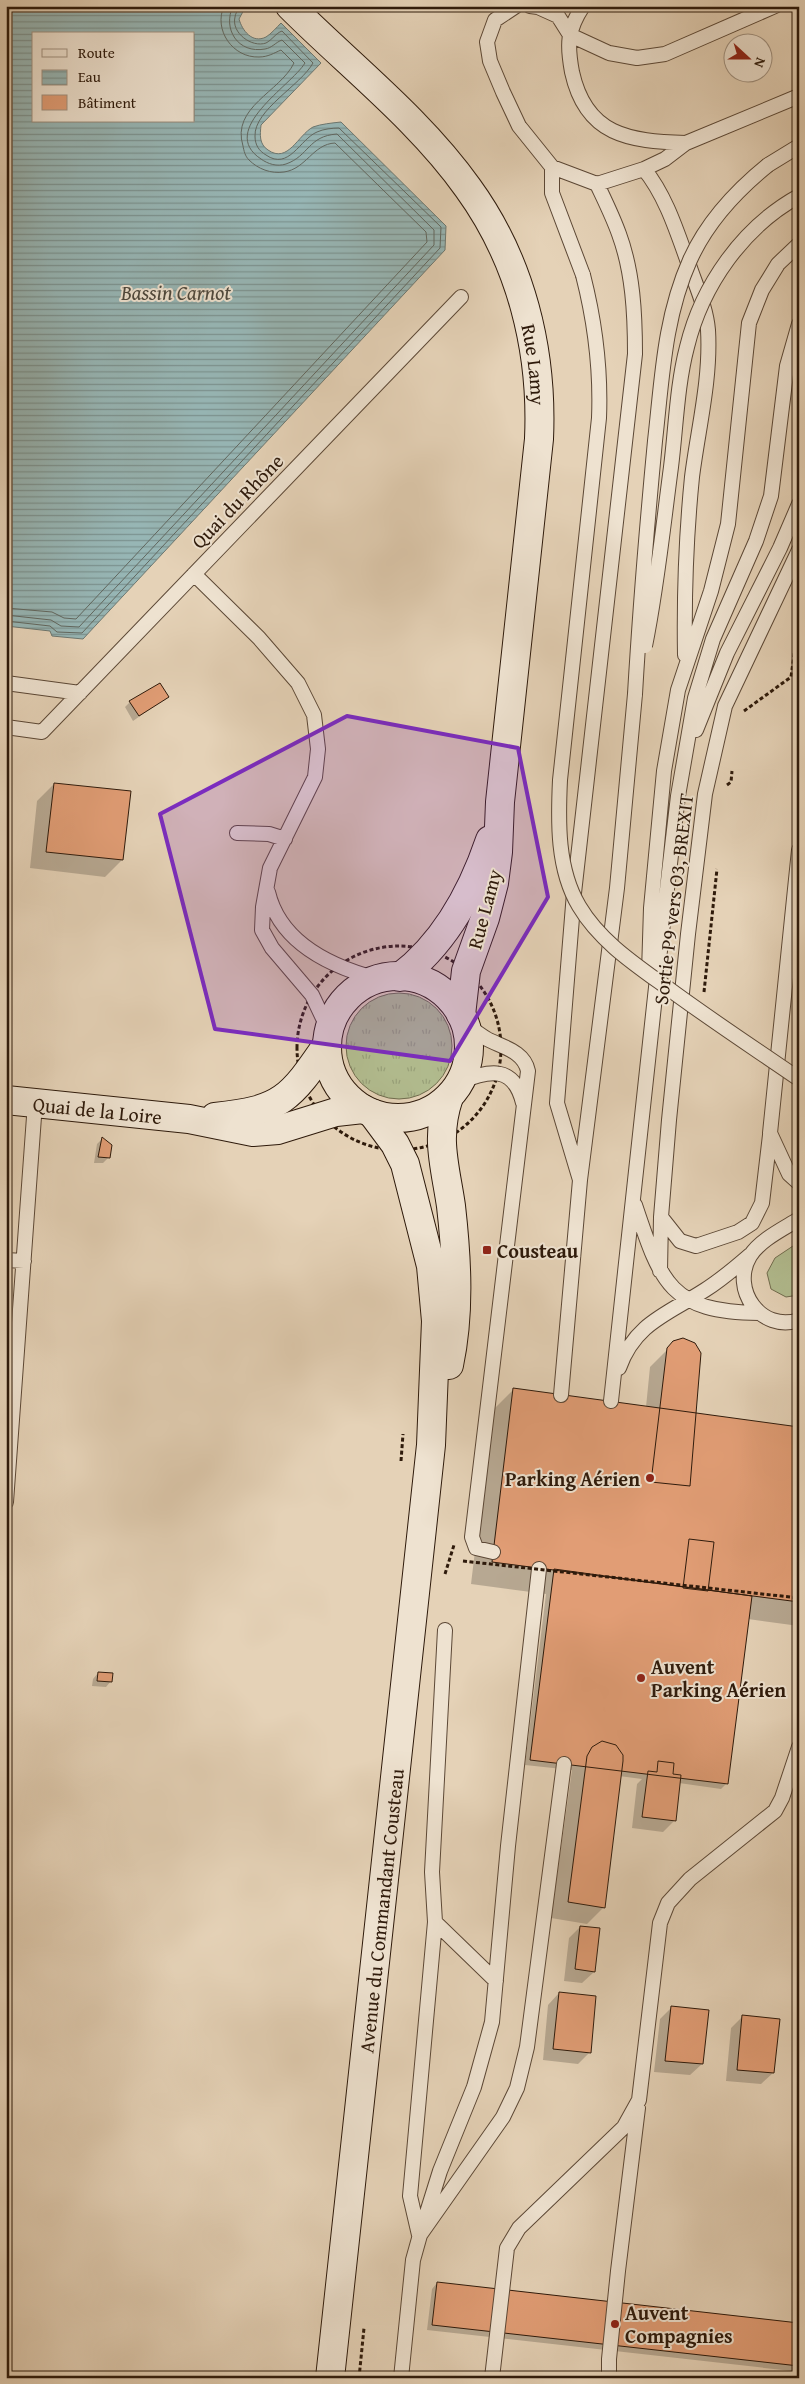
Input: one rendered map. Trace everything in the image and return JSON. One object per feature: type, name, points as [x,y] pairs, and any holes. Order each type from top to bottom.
[{"type":"street","name":"Rue Lamy","points":[[292,8],[418,130],[468,188],[494,229],[504,251],[528,318],[537,370],[539,439],[500,802],[497,862],[494,884],[485,918],[466,971],[463,1019]]},
{"type":"street","name":"Rue Lamy","points":[[389,978],[430,951],[447,929],[465,897],[486,850],[500,802]]},
{"type":"street","points":[[389,978],[418,980],[436,987],[450,1000],[463,1019],[468,1041],[468,1055],[454,1089],[434,1108],[417,1116],[390,1118],[367,1111],[344,1094],[336,1082],[329,1064],[328,1038],[334,1016],[345,1000],[360,987],[389,978]]},
{"type":"street","name":"Quai de la Loire","points":[[189,1119],[262,1110],[280,1102],[302,1080],[328,1038]]},
{"type":"street","name":"Avenue du Commandant Cousteau","points":[[431,1445],[455,1335],[457,1302],[454,1238],[441,1141],[442,1119],[454,1089]]},
{"type":"street","name":"Quai de la Loire","points":[[6,1100],[189,1119],[246,1131],[261,1132],[278,1130],[323,1116],[367,1111]]},
{"type":"street","name":"Avenue du Commandant Cousteau","points":[[330,2378],[431,1445],[436,1301],[428,1253],[408,1171],[386,1152],[367,1111]]},
{"type":"lane","points":[[516,6],[495,20],[487,42],[490,61],[520,126],[552,167],[597,184],[644,169],[665,159],[686,143],[799,96]]},
{"type":"lane","points":[[530,6],[538,7],[558,16],[570,35],[609,53],[637,58],[665,54],[775,6]]},
{"type":"lane","points":[[582,6],[572,22],[568,49],[577,92],[587,111],[608,129],[627,137],[651,142],[686,143]]},
{"type":"lane","points":[[561,1394],[580,1180],[617,888],[636,694],[641,584],[664,352],[673,304],[690,259],[715,218],[748,180],[799,146]]},
{"type":"lane","points":[[552,167],[552,193],[583,275],[596,335],[600,391],[599,418],[560,780],[559,824],[565,868],[578,905],[599,933],[616,949],[679,996],[799,1079]]},
{"type":"lane","points":[[644,169],[660,192],[675,228],[706,310],[708,329],[708,354],[692,476],[686,555],[686,664]]},
{"type":"lane","points":[[580,1180],[557,1103],[574,893],[635,354],[633,305],[620,235],[597,184]]},
{"type":"lane","points":[[636,694],[658,582],[683,365],[692,331],[707,292],[739,246],[765,219],[799,196]]},
{"type":"lane","points":[[645,1093],[651,908],[658,812],[672,725],[686,664],[711,591],[728,524],[749,323],[762,290],[778,264],[799,244]]},
{"type":"lane","name":"Quai du Rhône","points":[[6,727],[42,732],[461,297]]},
{"type":"lane","points":[[799,324],[787,366],[770,496],[756,541],[702,670],[695,698],[677,806],[611,1395],[625,1352],[640,1331],[720,1280],[757,1247],[799,1218]]},
{"type":"lane","points":[[687,753],[727,653],[780,548],[799,504]]},
{"type":"lane","name":"Sortie P9 vers O3, BREXIT","points":[[660,1271],[661,1217],[688,934],[705,794],[725,706],[799,550]]},
{"type":"lane","points":[[194,574],[259,638],[285,668],[302,690],[314,715],[318,749],[314,777],[273,862],[267,882],[262,924],[264,936],[312,995],[328,1038]]},
{"type":"lane","points":[[6,683],[80,693]]},
{"type":"lane","points":[[237,833],[269,834],[285,839]]},
{"type":"lane","points":[[661,1217],[680,1241],[696,1246],[738,1232],[752,1223],[762,1203],[799,850]]},
{"type":"lane","points":[[267,882],[272,906],[284,926],[307,948],[338,966],[389,978]]},
{"type":"lane","points":[[463,1019],[486,1038],[516,1053],[525,1062],[528,1076],[523,1104],[472,1537],[476,1548],[493,1552]]},
{"type":"lane","points":[[454,1089],[484,1073],[502,1074],[517,1085],[523,1104]]},
{"type":"lane","points":[[6,1502],[13,1316],[24,1261],[35,1103]]},
{"type":"lane","points":[[770,1133],[789,1174],[799,1183]]},
{"type":"lane","points":[[633,1200],[650,1250],[660,1271],[669,1284],[688,1300],[709,1308],[759,1313]]},
{"type":"lane","points":[[750,1255],[745,1266],[744,1287],[752,1305],[768,1319],[780,1322],[799,1320]]},
{"type":"lane","points":[[6,1260],[24,1261]]},
{"type":"lane","points":[[401,2378],[413,2260],[440,2171],[474,2087],[485,2054],[492,2022],[508,1846],[540,1569]]},
{"type":"lane","points":[[420,2235],[410,2196],[435,1922],[432,1872],[445,1630]]},
{"type":"lane","points":[[609,2378],[608,2359],[660,1923],[668,1903],[690,1879],[775,1811],[782,1798],[799,1747]]},
{"type":"lane","points":[[420,2235],[504,2117],[517,2088],[529,2031],[564,1764]]},
{"type":"lane","points":[[435,1922],[496,1981]]},
{"type":"lane","points":[[492,2378],[507,2248],[519,2228],[624,2127],[639,2100]]},
{"type":"path","points":[[738,715],[791,677],[799,618]]},
{"type":"path","points":[[727,786],[731,782],[733,763]]},
{"type":"path","points":[[703,1000],[718,863]]},
{"type":"path","points":[[430,951],[401,946],[382,947],[363,952],[338,966],[326,976],[312,995],[302,1017],[298,1032],[297,1056],[302,1080],[310,1099],[323,1116],[344,1134],[370,1146],[386,1152],[423,1147],[441,1141],[464,1126]]},
{"type":"path","points":[[370,1146],[386,1152]]},
{"type":"path","points":[[400,1470],[404,1431]]},
{"type":"path","points":[[463,1561],[799,1598]]},
{"type":"highlighted area","points":[[347,716],[518,748],[548,897],[450,1061],[215,1029],[160,814]]},
{"type":"green space","points":[[399,993],[419,997],[437,1008],[448,1026],[452,1046],[448,1066],[437,1084],[419,1095],[399,1099],[379,1095],[361,1084],[350,1066],[346,1046],[350,1026],[361,1008],[379,997]]},
{"type":"green space","points":[[799,1242],[799,1295],[786,1297],[771,1289],[767,1273],[775,1258]]},
{"type":"water","name":"Bassin Carnot","points":[[6,6],[246,6],[239,19],[248,35],[261,39],[266,37],[281,23],[321,63],[261,125],[261,139],[265,148],[275,153],[287,151],[313,127],[341,122],[446,226],[445,250],[83,639],[52,636],[50,631],[6,626]]},
{"type":"building","points":[[160,683],[169,697],[139,716],[129,701]]},
{"type":"building","points":[[54,783],[131,791],[123,860],[46,852]]},
{"type":"building","points":[[102,1137],[112,1145],[110,1158],[98,1157]]},
{"type":"building","points":[[683,1338],[695,1343],[701,1353],[690,1486],[651,1482],[667,1348],[673,1341]]},
{"type":"building","name":"Parking Aérien","points":[[513,1388],[799,1427],[799,1602],[492,1562]]},
{"type":"building","points":[[689,1539],[714,1542],[708,1591],[683,1588]]},
{"type":"building","name":"Auvent Parking Aérien","points":[[554,1569],[752,1596],[728,1784],[530,1760]]},
{"type":"building","points":[[98,1672],[113,1673],[112,1682],[97,1681]]},
{"type":"building","points":[[602,1741],[616,1745],[623,1755],[605,1908],[568,1902],[587,1756],[592,1747]]},
{"type":"building","points":[[658,1761],[674,1763],[673,1774],[681,1775],[676,1821],[642,1817],[648,1771],[657,1772]]},
{"type":"building","points":[[580,1926],[600,1928],[595,1972],[575,1969]]},
{"type":"building","points":[[559,1992],[596,1996],[591,2053],[553,2049]]},
{"type":"building","points":[[671,2006],[709,2010],[703,2064],[665,2061]]},
{"type":"building","points":[[742,2015],[780,2019],[774,2073],[737,2070]]},
{"type":"building","name":"Auvent Compagnies","points":[[437,2282],[799,2323],[799,2366],[432,2325]]},
{"type":"place","name":"Cousteau","points":[[487,1250]]},
{"type":"place","name":"Parking Aérien","points":[[650,1478]]},
{"type":"place","name":"Auvent Parking Aérien","points":[[641,1678]]},
{"type":"place","name":"Auvent Compagnies","points":[[615,2324]]}]
